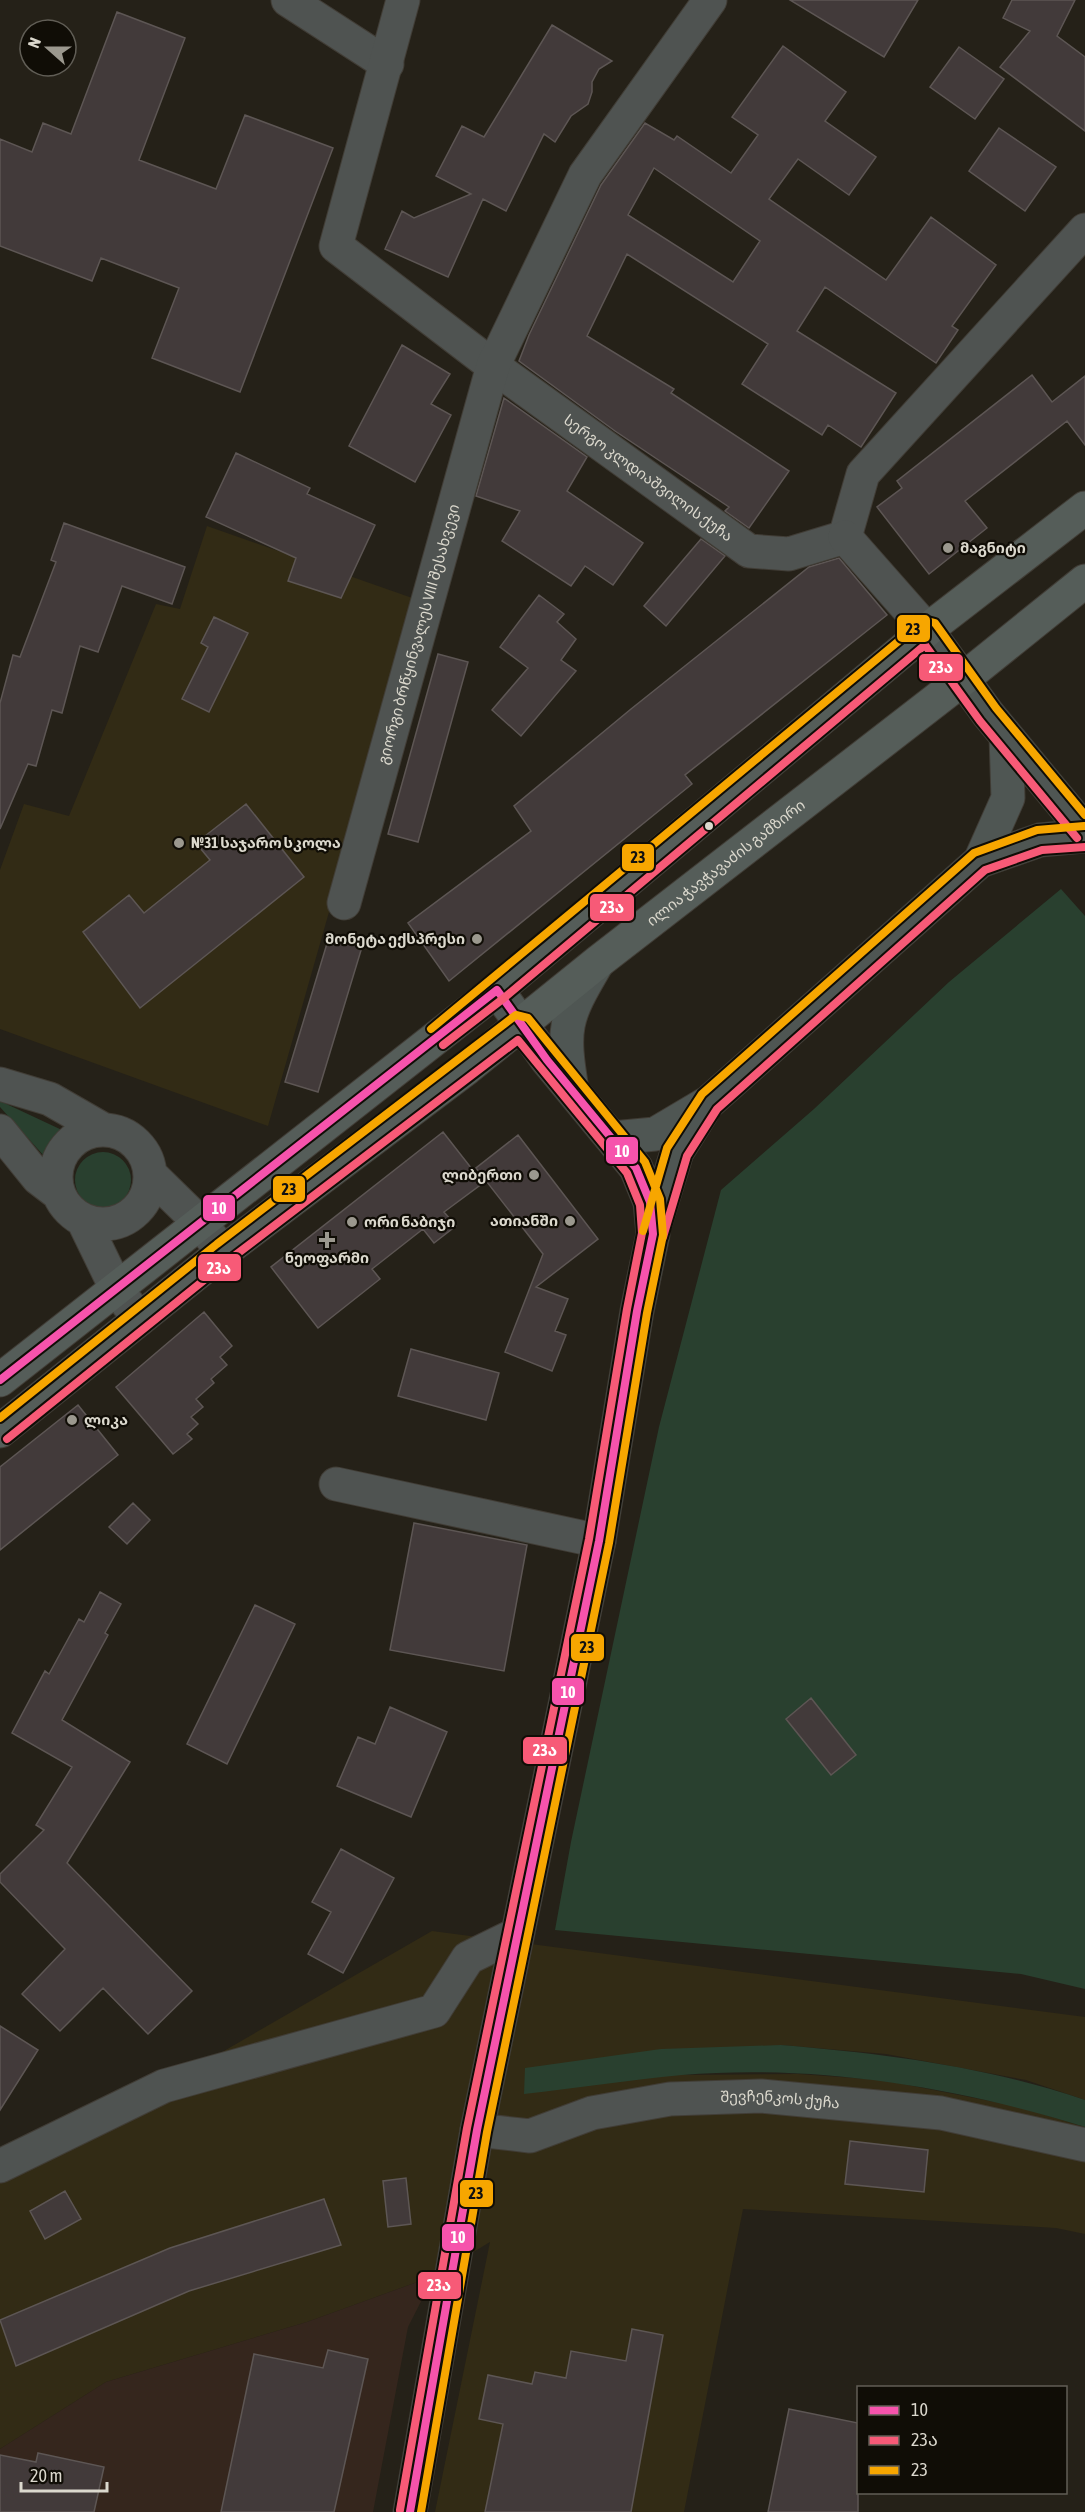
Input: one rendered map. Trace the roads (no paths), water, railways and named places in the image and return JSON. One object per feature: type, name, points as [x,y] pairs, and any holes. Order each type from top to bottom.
[{"type":"main road","points":[[0,1380],[497,990],[927,630],[1085,508]]},
{"type":"main road","name":"ილია ჭავჭავაძის გამზირი","points":[[0,1431],[223,1252],[520,1025],[962,680],[1085,581]]},
{"type":"main road","points":[[927,630],[962,680],[1006,736],[1085,831]]},
{"type":"main road","points":[[980,861],[1008,798],[1006,736]]},
{"type":"main road","points":[[613,1138],[655,1134],[709,1102],[980,861],[1040,840],[1085,836]]},
{"type":"main road","points":[[572,1090],[566,1050],[567,1024],[575,1000],[598,962]]},
{"type":"main road","points":[[497,990],[520,1025],[636,1168],[645,1185],[650,1202],[653,1234]]},
{"type":"main road","points":[[411,2512],[477,2130],[599,1541],[637,1311],[653,1234],[676,1152],[709,1102]]},
{"type":"street","points":[[288,0],[387,64],[403,0]]},
{"type":"street","points":[[493,366],[585,175],[710,0]]},
{"type":"street","name":"სერგო კლდიაშვილის ქუჩა","points":[[387,64],[336,246],[493,366],[749,551],[789,554],[845,537]]},
{"type":"street","points":[[927,630],[845,537],[863,474],[1085,230]]},
{"type":"street","name":"გიორგი ბრწყინვალეს VIII შესახვევი","points":[[344,903],[493,366]]},
{"type":"street","points":[[0,1084],[50,1099],[104,1130]]},
{"type":"street","points":[[0,1131],[38,1178],[59,1194],[69,1210],[83,1220],[102,1225],[121,1221],[137,1210],[147,1194],[150,1174],[146,1156],[134,1142],[120,1133],[104,1130],[89,1132],[75,1139],[64,1150],[58,1164],[56,1179],[59,1194]]},
{"type":"street","points":[[150,1174],[200,1223],[223,1252]]},
{"type":"street","points":[[83,1220],[116,1288],[139,1319]]},
{"type":"street","points":[[336,1484],[599,1541]]},
{"type":"street","points":[[0,2166],[164,2086],[434,2012],[468,1958],[517,1934]]},
{"type":"street","name":"შევჩენკოს ქუჩა","points":[[477,2130],[530,2136],[603,2111],[670,2099],[762,2096],[941,2113],[1046,2134],[1085,2145]]},
{"type":"place","name":"მაგნიტი","points":[[948,548]]},
{"type":"place","name":"№31 საჯარო სკოლა","points":[[179,843]]},
{"type":"place","name":"მონეტა ექსპრესი","points":[[477,939]]},
{"type":"place","name":"ლიბერთი","points":[[534,1175]]},
{"type":"place","name":"ათიანში","points":[[570,1221]]},
{"type":"place","name":"ორი ნაბიჯი","points":[[352,1222]]},
{"type":"place","name":"ნეოფარმი","points":[[327,1240]]},
{"type":"place","name":"ლიკა","points":[[72,1420]]}]
